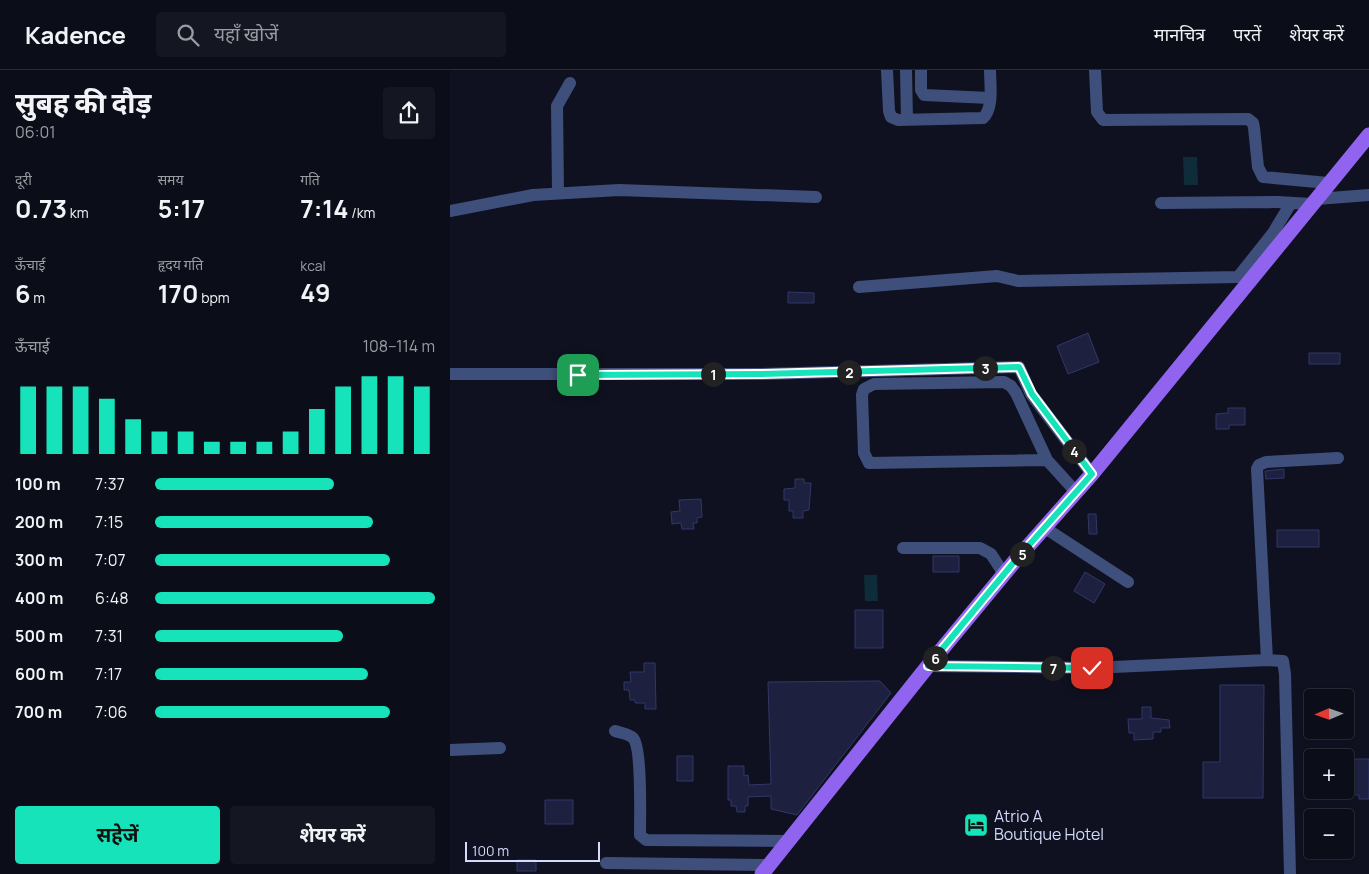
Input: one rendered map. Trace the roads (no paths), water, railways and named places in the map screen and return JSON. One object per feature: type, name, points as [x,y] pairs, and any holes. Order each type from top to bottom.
[{"type":"main road","points":[[766,869],[928,666],[1004,574],[1092,474],[1216,325],[1328,183],[1367,139]]},
{"type":"street","points":[[888,70],[891,116],[894,119],[907,120],[983,118],[987,114],[990,98],[990,70]]},
{"type":"street","points":[[906,70],[907,120]]},
{"type":"street","points":[[921,70],[921,90],[924,95],[990,98]]},
{"type":"street","points":[[1096,70],[1097,112],[1103,120],[1248,120],[1253,123],[1258,167],[1263,177],[1328,183]]},
{"type":"street","points":[[558,193],[557,106],[570,83]]},
{"type":"street","points":[[450,211],[533,195],[558,193],[650,190],[816,197]]},
{"type":"street","points":[[1161,203],[1291,203],[1369,195]]},
{"type":"street","points":[[859,287],[997,276],[1011,281],[1238,277],[1274,233],[1291,203]]},
{"type":"street","points":[[450,374],[760,374],[1019,367],[1032,394],[1092,474]]},
{"type":"street","points":[[1047,460],[869,463],[864,453],[862,395],[864,389],[874,384],[1004,382],[1011,386],[1016,393],[1047,460],[1076,492]]},
{"type":"street","points":[[1267,660],[1257,469],[1259,465],[1266,462],[1338,458]]},
{"type":"street","points":[[1045,528],[1128,582]]},
{"type":"street","points":[[903,548],[980,548],[991,554],[1004,574]]},
{"type":"street","points":[[928,666],[1092,668],[1267,660],[1283,661],[1286,674],[1290,874]]},
{"type":"street","points":[[615,731],[629,736],[637,743],[640,835],[642,839],[787,841]]},
{"type":"street","points":[[450,750],[500,748]]},
{"type":"street","points":[[606,863],[766,869]]},
{"type":"water","points":[[1183,157],[1197,157],[1198,185],[1184,185]]},
{"type":"water","points":[[864,575],[877,575],[878,601],[865,601]]},
{"type":"place","name":"Atrio A Boutique Hotel","points":[[976,825]]}]
